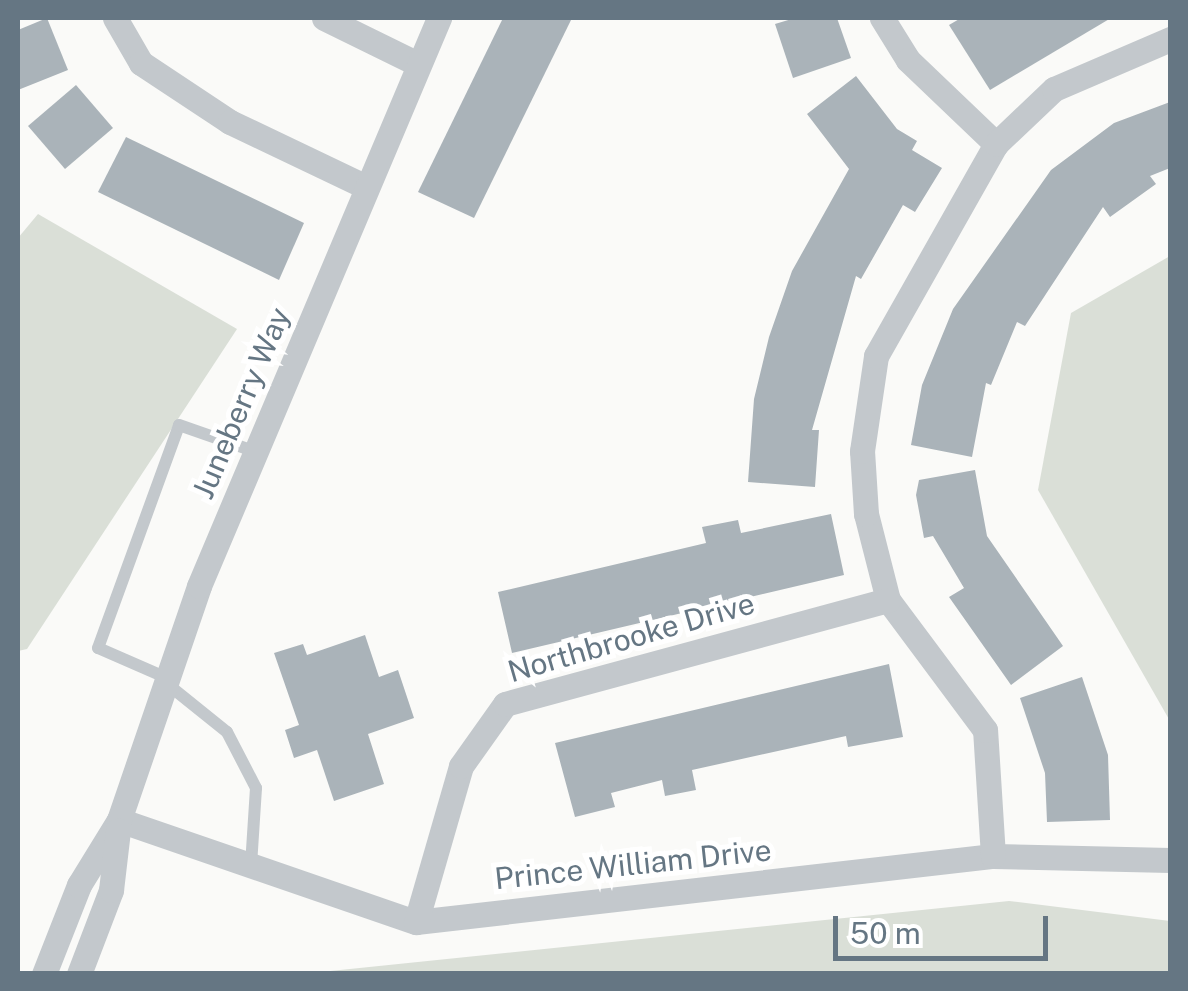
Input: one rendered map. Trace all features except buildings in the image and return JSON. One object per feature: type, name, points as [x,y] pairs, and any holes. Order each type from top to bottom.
[{"type":"street","points":[[115,18],[141,63],[230,122],[366,187]]},
{"type":"street","points":[[324,18],[418,64]]},
{"type":"street","name":"Juneberry Way","points":[[79,974],[111,890],[119,820],[166,680],[256,452],[439,18]]},
{"type":"street","points":[[882,18],[908,60],[996,144]]},
{"type":"street","points":[[993,856],[984,730],[888,600],[866,514],[862,450],[876,356],[996,144],[1054,89],[1170,39]]},
{"type":"street","name":"Northbrooke Drive","points":[[416,922],[461,766],[505,704],[888,600]]},
{"type":"street","name":"Juneberry Way","points":[[44,974],[79,885],[119,820]]},
{"type":"street","name":"Prince William Drive","points":[[119,820],[416,922],[993,856],[1170,860]]},
{"type":"lane","points":[[251,865],[256,788],[227,732],[166,680],[98,648],[179,426],[256,452]]},
{"type":"shaded area","points":[[38,214],[237,329],[27,649],[18,651],[18,238]]},
{"type":"shaded area","points":[[1170,256],[1170,721],[1038,490],[1071,313]]},
{"type":"shaded area","points":[[1009,901],[1170,921],[1170,973],[311,973]]}]
